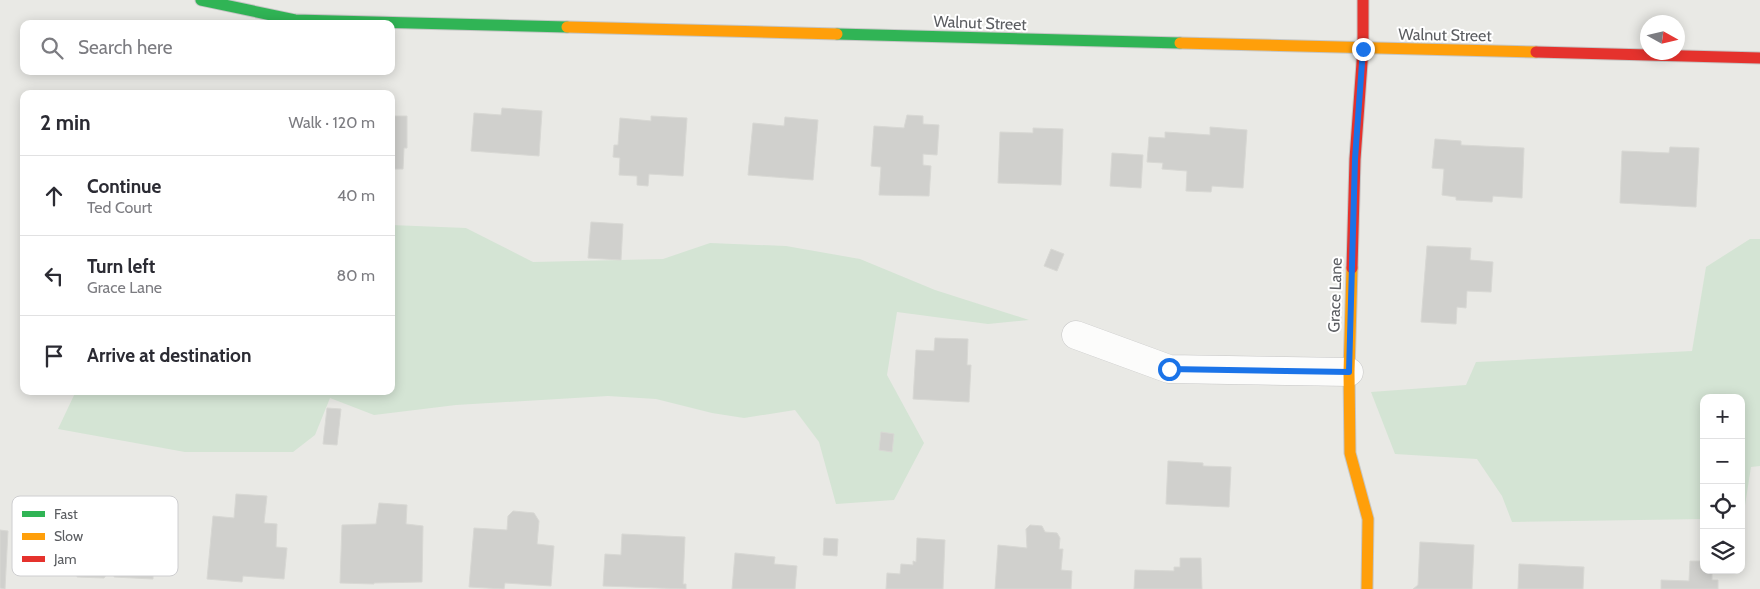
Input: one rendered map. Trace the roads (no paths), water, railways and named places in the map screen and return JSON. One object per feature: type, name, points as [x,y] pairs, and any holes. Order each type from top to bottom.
[{"type":"street","name":"Walnut Street","points":[[201,0],[295,20]]},
{"type":"street","name":"Grace Lane","points":[[1363,0],[1363,49],[1355,159],[1349,372],[1350,453],[1368,519],[1368,589]]},
{"type":"street","name":"Walnut Street","points":[[395,23],[1760,58]]},
{"type":"street","points":[[1076,335],[1169,369],[1349,372]]}]
